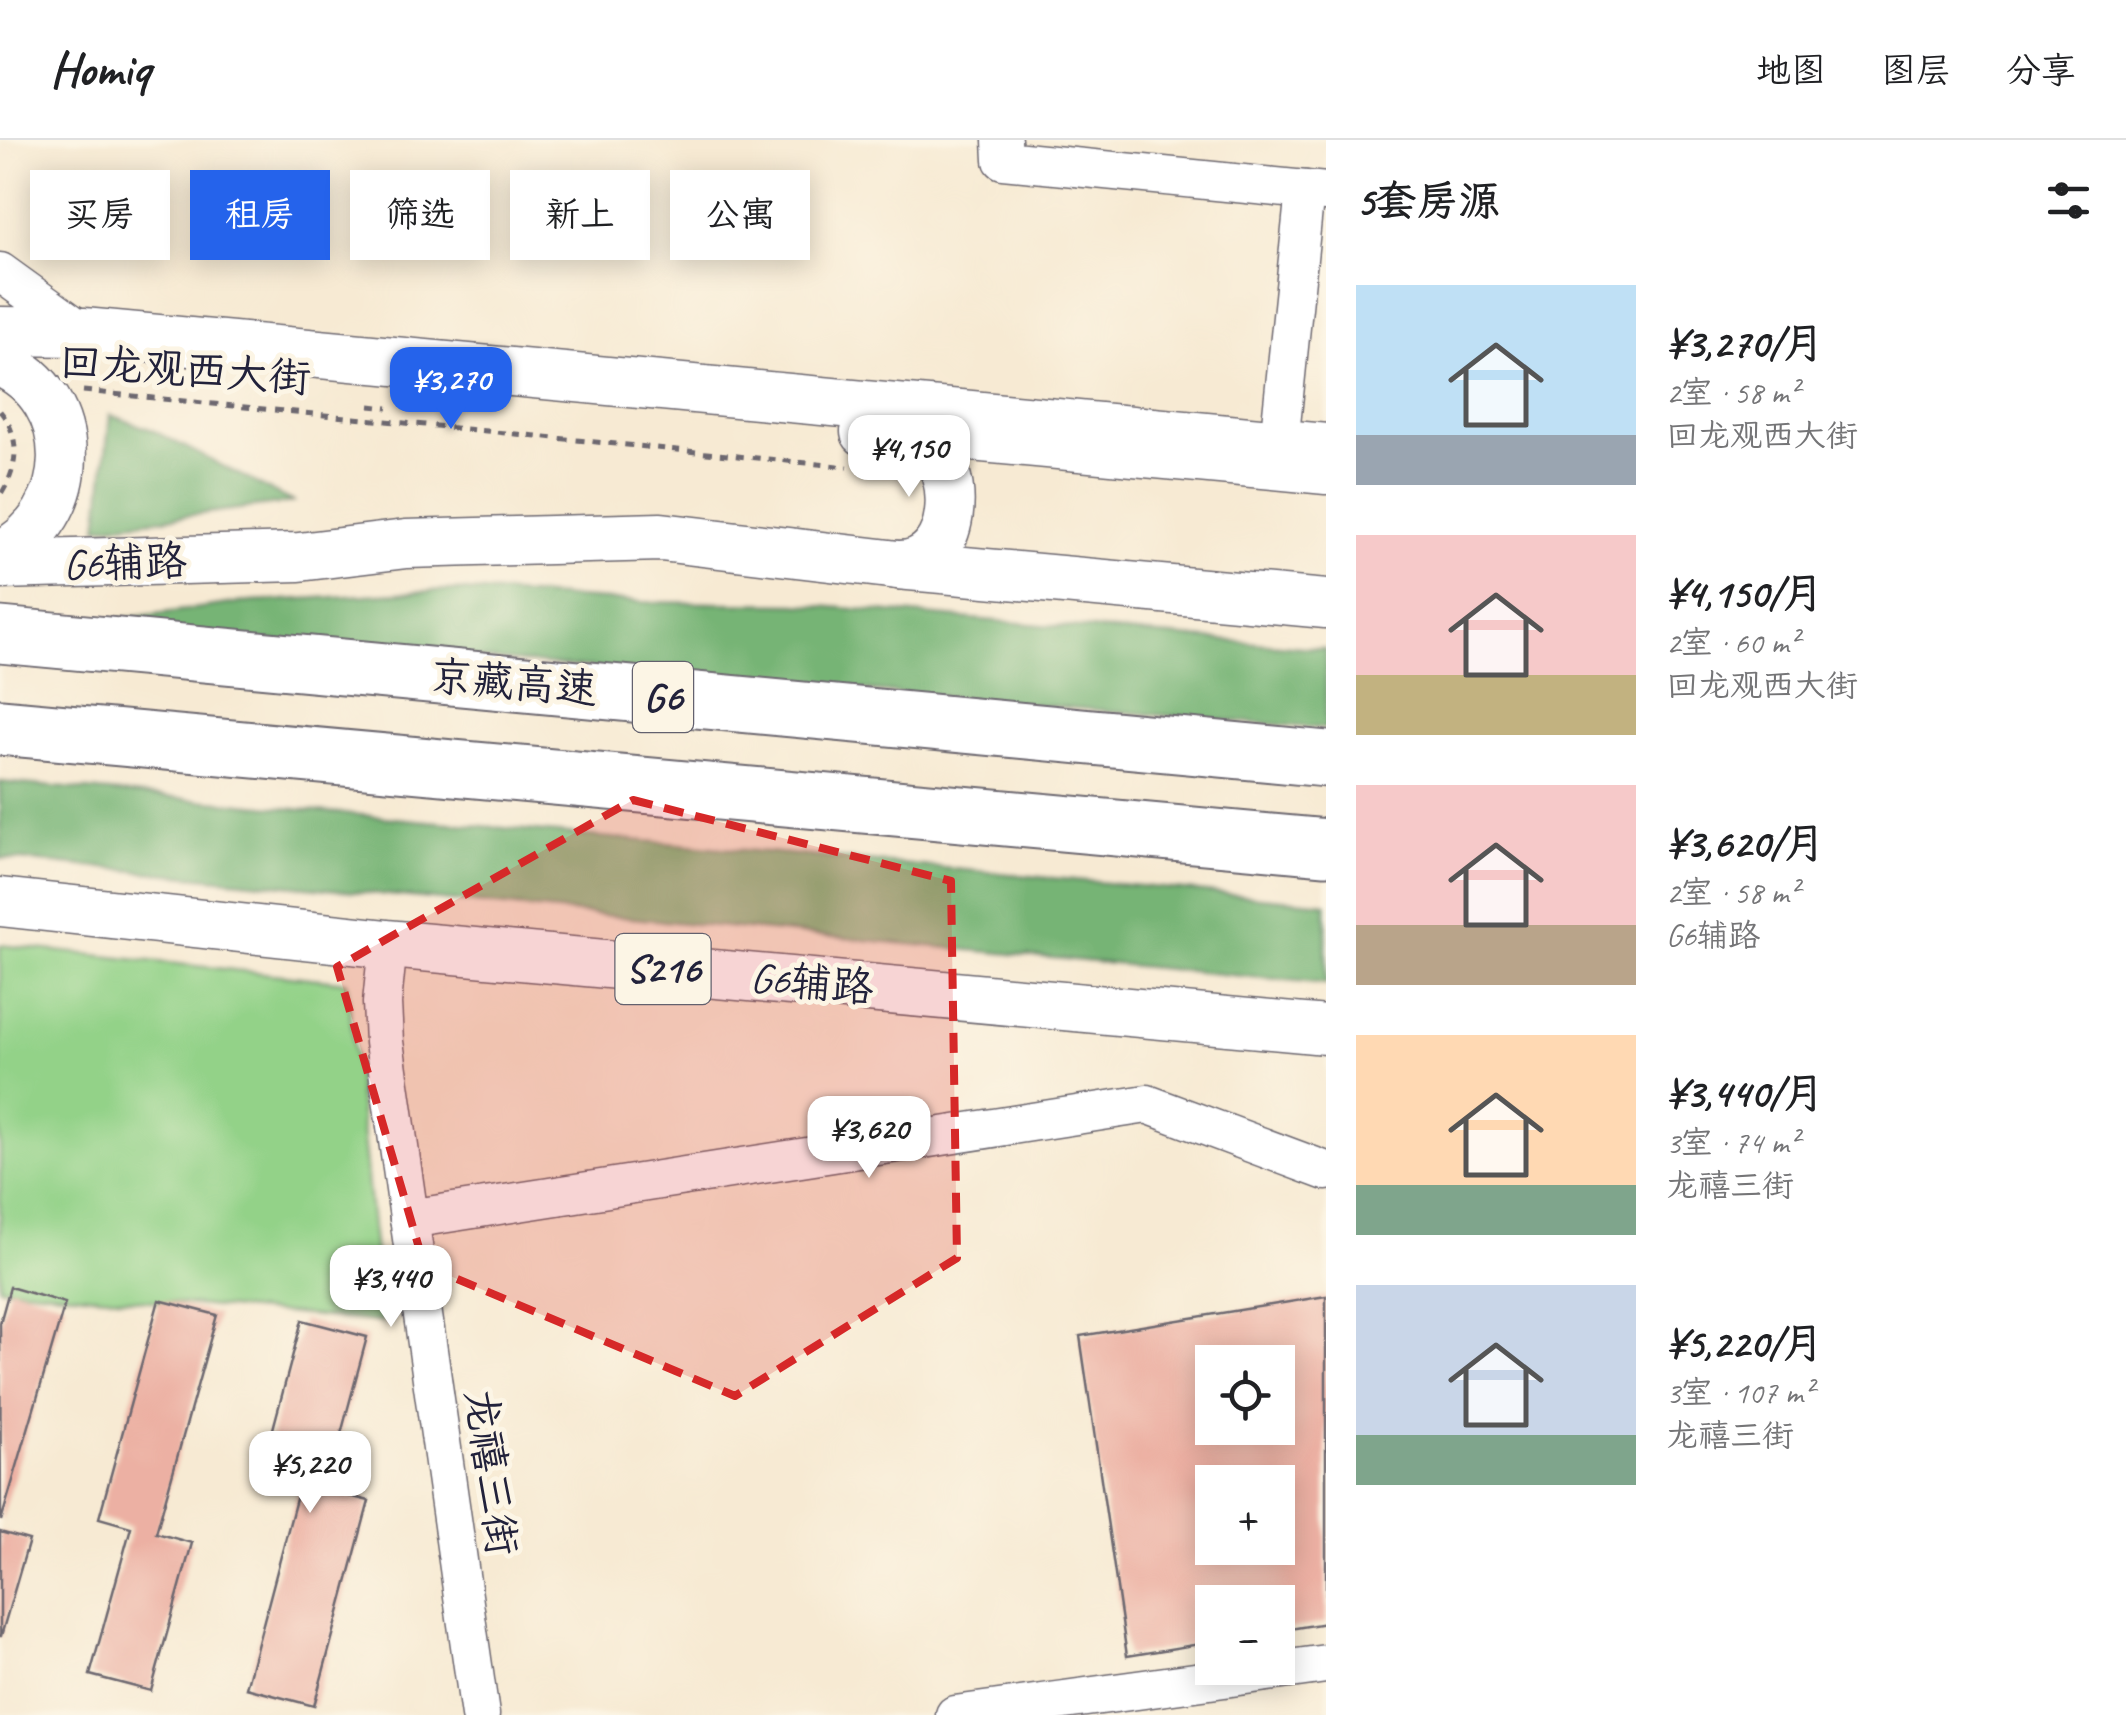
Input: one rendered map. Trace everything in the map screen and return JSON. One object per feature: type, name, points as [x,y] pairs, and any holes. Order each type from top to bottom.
[{"type":"highway","name":"京藏高速","points":[[0,635],[1326,758]]},
{"type":"highway","name":"G6","points":[[0,727],[1326,847]]},
{"type":"main road","name":"回龙观西大街","points":[[0,311],[82,332]]},
{"type":"main road","name":"回龙观西大街","points":[[0,331],[82,332],[1326,448]]},
{"type":"main road","name":"回龙观西大街","points":[[0,360],[140,363],[906,436]]},
{"type":"main road","points":[[0,360],[22,374],[13,394]]},
{"type":"main road","points":[[0,534],[25,499],[37,462],[31,424],[13,394]]},
{"type":"main road","points":[[0,555],[26,539],[40,524],[62,477],[63,450],[58,425],[13,394]]},
{"type":"main road","points":[[898,564],[921,562],[932,554],[942,541],[948,516],[944,464],[926,444],[906,436]]},
{"type":"main road","name":"G6辅路","points":[[0,565],[299,557],[406,544],[661,537],[898,564],[1326,604]]},
{"type":"main road","name":"G6辅路","points":[[0,902],[388,944],[1326,1030]]},
{"type":"street","points":[[1002,140],[1003,160],[1315,191],[1280,444]]},
{"type":"street","name":"回龙观西大街","points":[[0,272],[82,332]]},
{"type":"street","name":"回龙观西大街","points":[[906,436],[1326,476]]},
{"type":"street","name":"龙禧三街","points":[[388,944],[382,1019],[480,1715]]},
{"type":"street","points":[[409,1219],[1146,1104],[1326,1171]]},
{"type":"street","points":[[955,1715],[1326,1664]]},
{"type":"path","points":[[0,496],[13,472],[16,452],[13,394],[125,394],[854,468]]},
{"type":"path","points":[[370,406],[388,408]]},
{"type":"highlighted area","points":[[633,800],[951,881],[957,1258],[735,1396],[424,1265],[337,967]]},
{"type":"green space","points":[[110,415],[150,429],[293,502],[98,527]]},
{"type":"green space","points":[[447,590],[642,602],[796,604],[1326,649],[1326,729],[76,625],[236,603]]},
{"type":"green space","points":[[0,782],[1326,903],[1326,984],[0,858]]},
{"type":"green space","points":[[0,945],[347,982],[382,1322],[0,1287]]},
{"type":"building","points":[[10,1287],[65,1303],[1,1521],[0,1323]]},
{"type":"building","points":[[1326,1296],[1326,1623],[1295,1628],[1295,1585],[1195,1585],[1195,1645],[1127,1656],[1080,1336]]},
{"type":"building","points":[[159,1300],[217,1315],[156,1533],[192,1543],[151,1691],[90,1675],[131,1527],[99,1518]]},
{"type":"building","points":[[302,1320],[367,1337],[326,1490],[369,1501],[314,1706],[246,1688],[300,1484],[261,1474]]},
{"type":"building","points":[[0,1532],[29,1540],[1,1636],[0,1636]]}]
